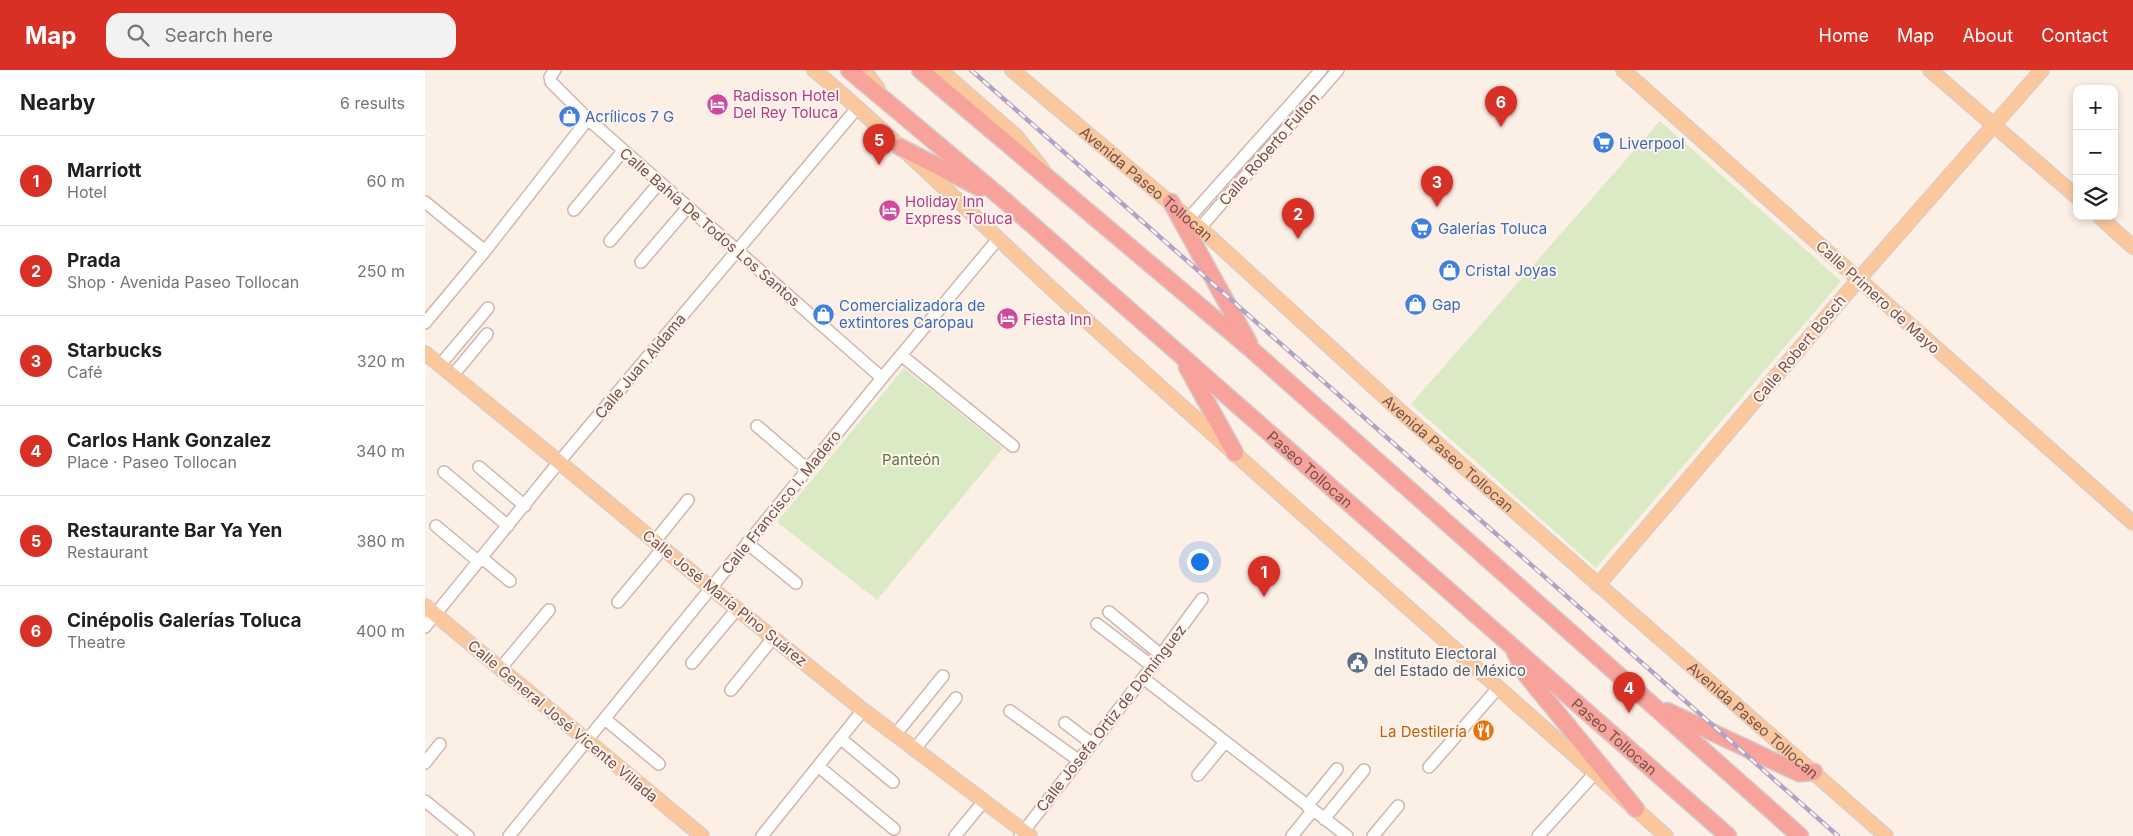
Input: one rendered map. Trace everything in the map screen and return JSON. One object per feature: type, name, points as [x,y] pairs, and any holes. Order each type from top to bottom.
[{"type":"highway","points":[[849,70],[891,106]]},
{"type":"highway","points":[[920,70],[1252,350],[1800,836]]},
{"type":"highway","name":"Paseo Tollocan","points":[[891,106],[1004,200],[1728,836]]},
{"type":"highway","points":[[900,146],[1004,200]]},
{"type":"highway","points":[[1171,202],[1242,328],[1252,350]]},
{"type":"highway","points":[[1181,356],[1235,453]]},
{"type":"highway","points":[[1512,646],[1527,676],[1635,809]]},
{"type":"highway","points":[[1646,700],[1799,773],[1814,772]]},
{"type":"main road","points":[[814,70],[858,107],[998,239],[1235,453],[1666,836]]},
{"type":"main road","points":[[864,70],[891,106]]},
{"type":"main road","points":[[940,70],[1016,136],[1033,154],[1048,176]]},
{"type":"main road","name":"Avenida Paseo Tollocan","points":[[1012,70],[1171,202],[1400,411],[1886,836]]},
{"type":"main road","name":"Calle Primero de Mayo","points":[[1623,70],[2133,523]]},
{"type":"main road","points":[[1930,70],[2073,194]]},
{"type":"main road","name":"Calle Robert Bosch","points":[[1598,585],[1858,280],[2042,70]]},
{"type":"main road","points":[[2103,220],[2133,247]]},
{"type":"main road","name":"Calle José María Pino Suárez","points":[[425,353],[773,638],[914,750],[984,801],[1025,834]]},
{"type":"main road","name":"Calle General José Vicente Villada","points":[[430,610],[702,836]]},
{"type":"street","name":"Calle Bahía De Todos Los Santos","points":[[555,70],[550,77],[551,82],[588,119],[882,378]]},
{"type":"street","name":"Calle Roberto Fulton","points":[[1194,223],[1321,70]]},
{"type":"street","name":"Calle Roberto Fulton","points":[[1194,223],[1338,70]]},
{"type":"street","name":"Calle Juan Aldama","points":[[425,627],[430,610],[480,560],[559,462],[858,107]]},
{"type":"street","points":[[425,323],[485,252],[588,119]]},
{"type":"street","points":[[573,210],[623,151]]},
{"type":"street","points":[[610,241],[660,182]]},
{"type":"street","points":[[425,202],[485,252]]},
{"type":"street","points":[[641,262],[688,207]]},
{"type":"street","name":"Calle Francisco I. Madero","points":[[509,836],[807,469],[998,239]]},
{"type":"street","points":[[440,366],[487,308]]},
{"type":"street","points":[[453,375],[487,334]]},
{"type":"street","points":[[901,355],[1013,446]]},
{"type":"street","points":[[757,426],[807,469]]},
{"type":"street","points":[[479,467],[525,506]]},
{"type":"street","points":[[444,472],[508,526]]},
{"type":"street","points":[[618,602],[688,500]]},
{"type":"street","points":[[436,526],[510,581]]},
{"type":"street","points":[[747,543],[796,583]]},
{"type":"street","name":"Calle Josefa Ortiz de Domínguez","points":[[1025,834],[1078,760],[1161,655],[1202,599]]},
{"type":"street","points":[[692,664],[737,609]]},
{"type":"street","points":[[501,669],[549,610]]},
{"type":"street","points":[[1109,612],[1161,655]]},
{"type":"street","points":[[1097,624],[1152,666]]},
{"type":"street","points":[[731,690],[773,638]]},
{"type":"street","points":[[895,735],[943,676]]},
{"type":"street","points":[[1143,678],[1347,836]]},
{"type":"street","points":[[1429,767],[1498,688]]},
{"type":"street","points":[[914,750],[956,698]]},
{"type":"street","points":[[762,836],[863,710]]},
{"type":"street","points":[[1011,711],[1078,760]]},
{"type":"street","points":[[605,719],[659,764]]},
{"type":"street","points":[[1065,723],[1091,744]]},
{"type":"street","points":[[841,738],[893,782]]},
{"type":"street","points":[[1198,775],[1225,742]]},
{"type":"street","points":[[425,763],[440,744]]},
{"type":"street","points":[[818,766],[894,829]]},
{"type":"street","points":[[1292,836],[1337,769]]},
{"type":"street","points":[[1324,819],[1364,770]]},
{"type":"street","points":[[1538,836],[1594,774]]},
{"type":"street","points":[[425,801],[467,836]]},
{"type":"street","points":[[955,836],[984,801]]},
{"type":"street","points":[[1373,836],[1398,806]]},
{"type":"green space","points":[[1660,121],[1841,281],[1596,568],[1411,404]]},
{"type":"green space","name":"Panteón","points":[[904,368],[1003,448],[877,600],[777,522]]},
{"type":"railway","points":[[971,70],[1838,836]]},
{"type":"place","name":"Radisson Hotel Del Rey Toluca","points":[[717,104]]},
{"type":"place","name":"Acrílicos 7 G","points":[[569,116]]},
{"type":"place","name":"Cinépolis Galerías Toluca","points":[[1501,127]]},
{"type":"place","name":"Liverpool","points":[[1603,143]]},
{"type":"place","name":"Restaurante Bar Ya Yen","points":[[879,165]]},
{"type":"place","name":"Starbucks","points":[[1437,207]]},
{"type":"place","name":"Holiday Inn Express Toluca","points":[[889,210]]},
{"type":"place","name":"Galerías Toluca","points":[[1422,228]]},
{"type":"place","name":"Prada","points":[[1298,239]]},
{"type":"place","name":"Cristal Joyas","points":[[1449,270]]},
{"type":"place","name":"Gap","points":[[1416,304]]},
{"type":"place","name":"Comercializadora de extintores Caropau","points":[[823,314]]},
{"type":"place","name":"Fiesta Inn","points":[[1007,319]]},
{"type":"place","name":"Marriott","points":[[1264,597]]},
{"type":"place","name":"Instituto Electoral del Estado de México","points":[[1358,662]]},
{"type":"place","name":"Carlos Hank Gonzalez","points":[[1629,713]]},
{"type":"place","name":"La Destilería","points":[[1483,731]]}]
